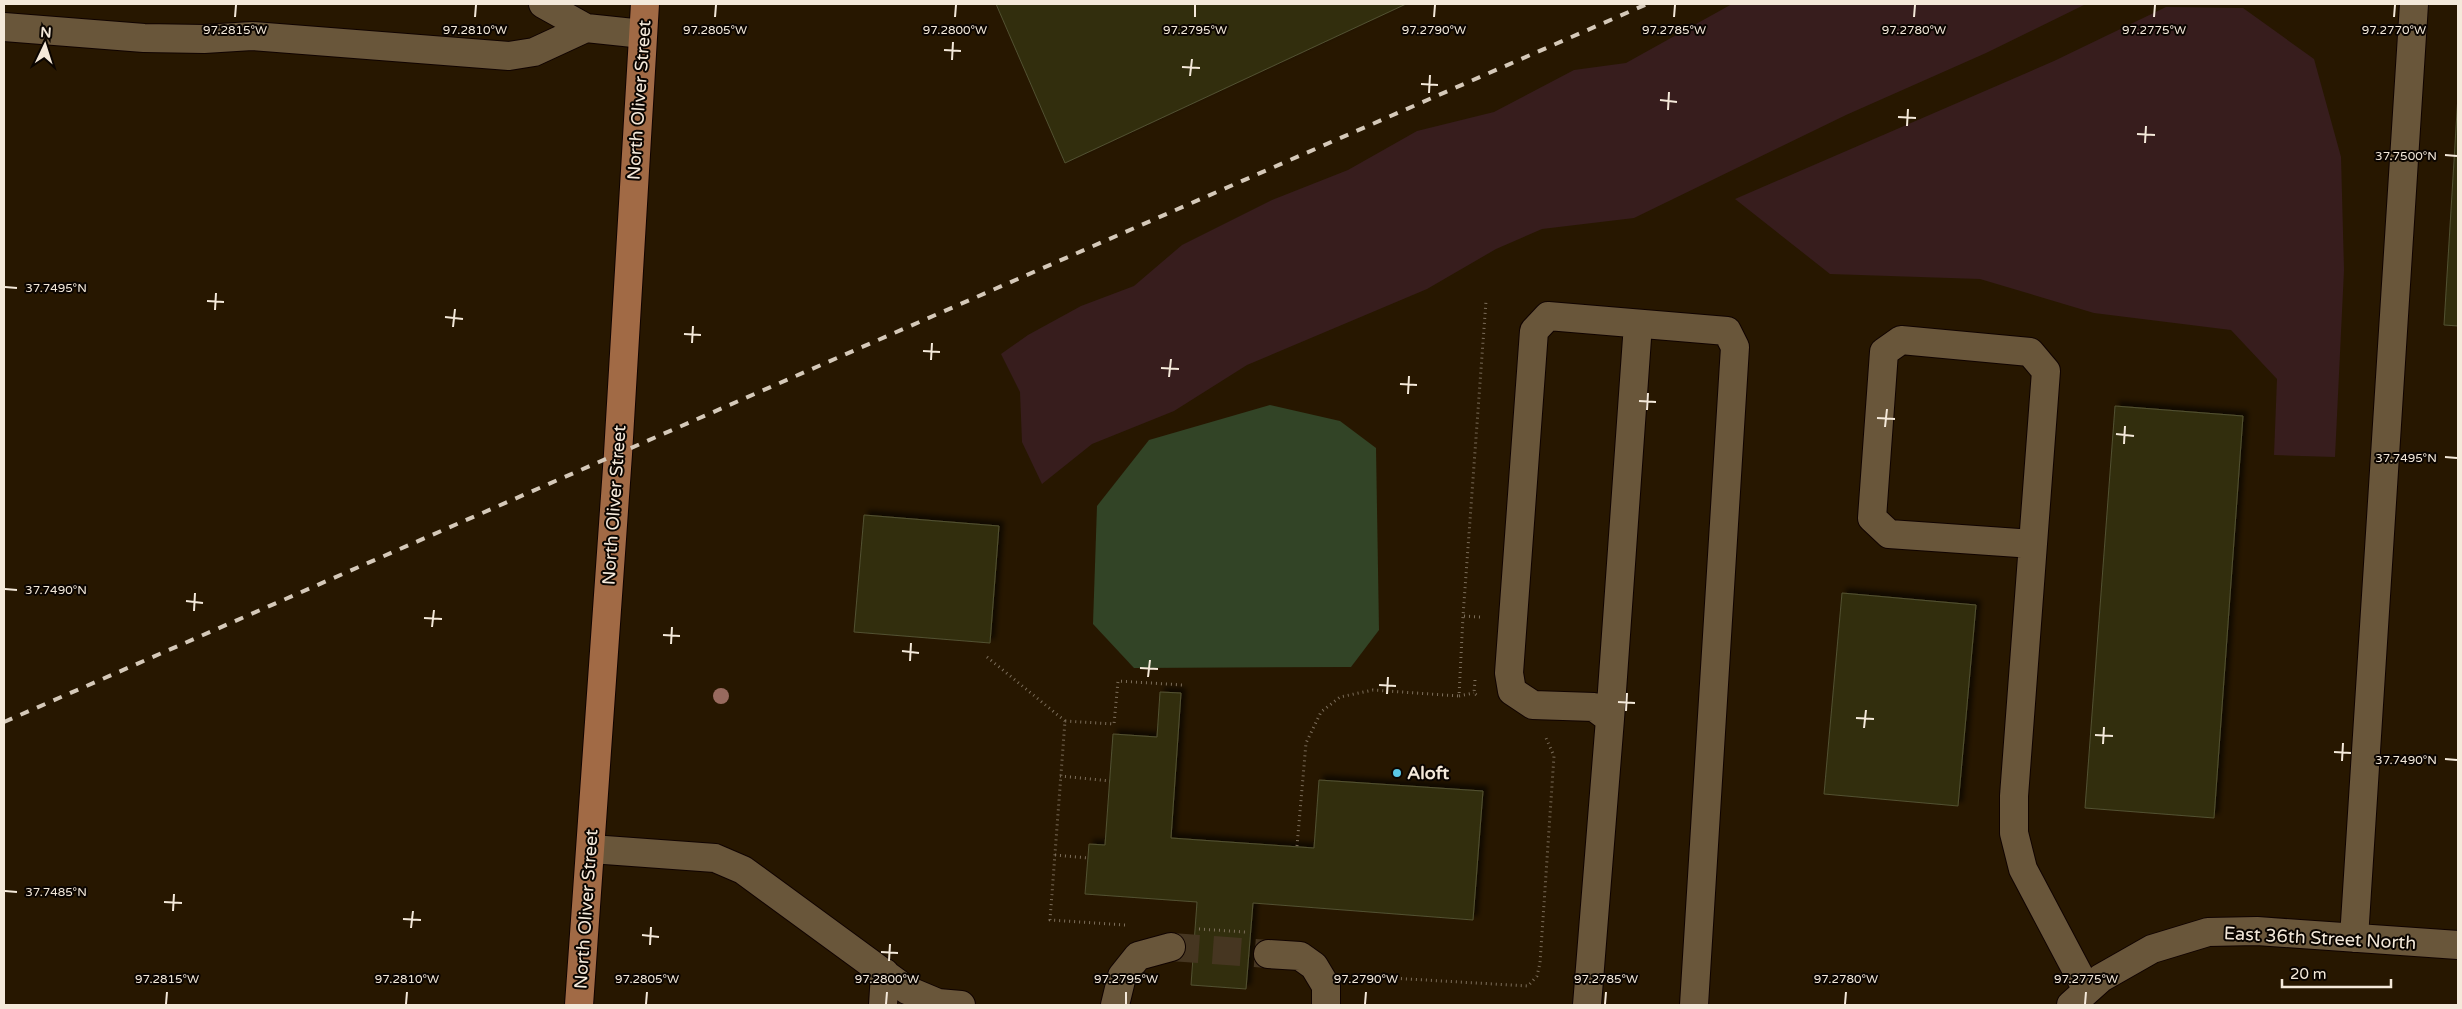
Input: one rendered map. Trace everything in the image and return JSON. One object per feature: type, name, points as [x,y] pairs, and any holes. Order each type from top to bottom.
[{"type":"main road","name":"North Oliver Street","points":[[579,1005],[591,849],[645,4]]},
{"type":"street","points":[[544,4],[586,28],[643,34]]},
{"type":"street","points":[[2354,938],[2414,4]]},
{"type":"street","points":[[4,27],[144,38],[204,39],[252,36],[509,56],[534,52],[586,28]]},
{"type":"street","points":[[1610,719],[1594,707],[1533,705],[1512,691],[1508,673],[1534,331],[1548,316],[1727,331],[1735,347],[1694,1005]]},
{"type":"street","points":[[1587,1005],[1610,719],[1638,324]]},
{"type":"street","points":[[2033,544],[1889,534],[1872,518],[1884,352],[1901,340],[2030,352],[2046,371],[2033,544],[2014,796],[2014,833],[2023,869],[2086,991]]},
{"type":"street","points":[[591,849],[715,858],[742,870],[907,990],[938,1003],[961,1005]]},
{"type":"street","name":"East 36th Street North","points":[[2086,991],[2152,949],[2208,932],[2257,931],[2458,946]]},
{"type":"street","points":[[1115,1005],[1122,976],[1138,956],[1171,947]]},
{"type":"street","points":[[1268,954],[1300,956],[1314,966],[1326,986],[1326,1005]]},
{"type":"street","points":[[883,1005],[884,973]]},
{"type":"path","points":[[1459,696],[1486,301]]},
{"type":"path","points":[[1463,616],[1488,618]]},
{"type":"path","points":[[987,657],[1065,722],[1114,724],[1118,681],[1182,685]]},
{"type":"path","points":[[1474,693],[1475,675]]},
{"type":"path","points":[[1297,846],[1306,742],[1321,712],[1340,697],[1373,690],[1459,696],[1474,693]]},
{"type":"path","points":[[1474,693],[1480,698]]},
{"type":"path","points":[[1065,722],[1050,920],[1126,925]]},
{"type":"path","points":[[1352,976],[1528,986],[1537,976],[1540,962],[1554,756],[1548,740],[1542,735]]},
{"type":"path","points":[[1060,776],[1110,781]]},
{"type":"path","points":[[1055,856],[1088,858]]},
{"type":"path","points":[[1193,929],[1250,933]]},
{"type":"shaded area","points":[[1732,4],[2086,4],[1986,53],[1846,115],[1634,218],[1542,229],[1496,249],[1427,289],[1247,365],[1174,411],[1092,444],[1042,484],[1022,442],[1020,392],[1001,354],[1028,335],[1081,306],[1134,286],[1182,245],[1272,200],[1348,170],[1417,131],[1494,112],[1574,70],[1626,63]]},
{"type":"shaded area","points":[[2166,7],[2243,8],[2314,59],[2341,157],[2344,270],[2335,457],[2274,455],[2277,379],[2231,330],[2094,313],[1980,279],[1830,274],[1735,199],[2054,61]]},
{"type":"shaded area","points":[[1270,405],[1340,421],[1376,448],[1379,630],[1351,667],[1134,668],[1093,624],[1097,506],[1149,440]]},
{"type":"building","points":[[996,4],[1406,4],[1065,163]]},
{"type":"building","points":[[2458,95],[2458,326],[2444,325]]},
{"type":"building","points":[[2115,406],[2243,416],[2214,818],[2085,808]]},
{"type":"building","points":[[864,515],[999,526],[990,643],[854,632]]},
{"type":"building","points":[[1842,593],[1976,605],[1958,806],[1824,794]]},
{"type":"building","points":[[1160,692],[1181,693],[1171,838],[1314,848],[1319,780],[1483,791],[1473,920],[1253,903],[1246,989],[1191,985],[1197,902],[1085,894],[1089,844],[1105,845],[1113,734],[1157,737]]},
{"type":"tunnel","points":[[1171,947],[1268,954]]},
{"type":"railway","points":[[4,722],[1647,4]]},
{"type":"place","name":"Aloft","points":[[1397,773]]}]
